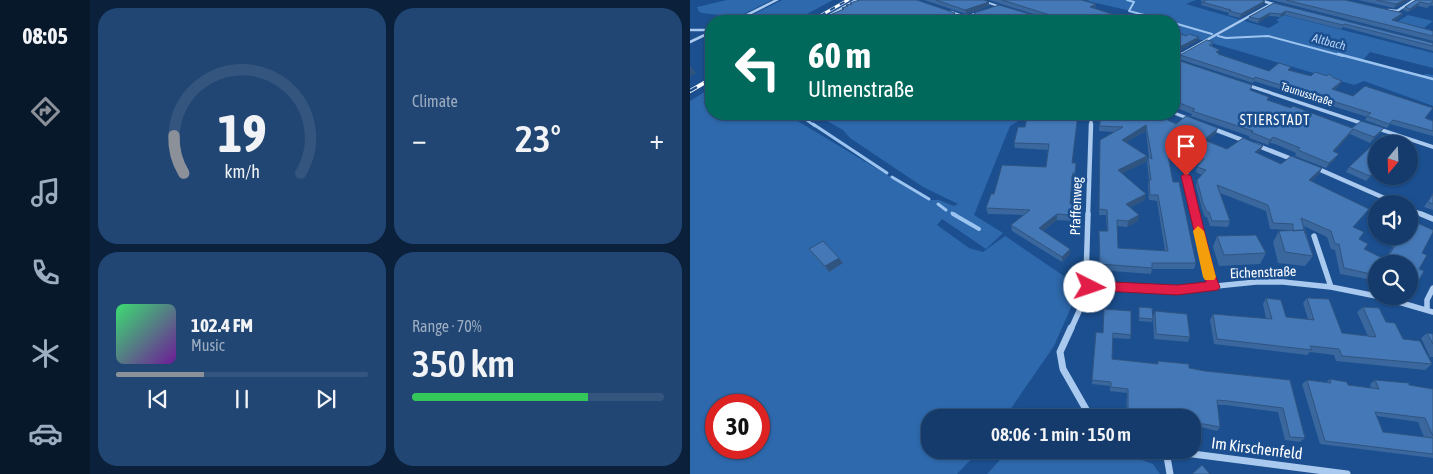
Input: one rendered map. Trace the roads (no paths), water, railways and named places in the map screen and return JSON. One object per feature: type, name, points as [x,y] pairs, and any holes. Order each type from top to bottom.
[{"type":"street","points":[[746,15],[777,0]]},
{"type":"street","points":[[830,15],[856,0]]},
{"type":"street","points":[[980,0],[1011,10]]},
{"type":"street","points":[[1259,0],[1279,5]]},
{"type":"street","points":[[1382,8],[1397,12],[1414,0]]},
{"type":"street","points":[[1180,57],[1271,3]]},
{"type":"street","points":[[990,8],[998,6]]},
{"type":"street","points":[[948,11],[958,15]]},
{"type":"street","points":[[973,15],[983,11]]},
{"type":"street","points":[[690,30],[705,31]]},
{"type":"street","points":[[690,42],[705,34]]},
{"type":"street","name":"Taunusstraße","points":[[1236,81],[1433,147]]},
{"type":"street","points":[[1180,115],[1196,122]]},
{"type":"street","name":"Pfaffenweg","points":[[1090,287],[1086,278],[1086,264],[1091,120]]},
{"type":"street","points":[[1204,125],[1302,163]]},
{"type":"street","points":[[1184,163],[1209,275],[1214,287]]},
{"type":"street","points":[[1308,165],[1377,195]]},
{"type":"street","points":[[1418,213],[1433,219]]},
{"type":"street","points":[[1314,236],[1331,287]]},
{"type":"street","name":"Eichenstraße","points":[[1090,287],[1177,290],[1256,282],[1283,282],[1331,287],[1368,294]]},
{"type":"street","points":[[1086,409],[1063,369],[1060,352],[1090,287]]},
{"type":"street","points":[[1430,311],[1427,300],[1433,288]]},
{"type":"street","name":"Eichenstraße","points":[[1409,305],[1430,311]]},
{"type":"street","name":"Im Kirschenfeld","points":[[1201,455],[1347,474]]},
{"type":"street","points":[[1168,459],[1170,474]]},
{"type":"waterway","name":"Altbach","points":[[1127,0],[1134,2],[1129,11],[1144,15]]},
{"type":"waterway","name":"Altbach","points":[[1180,25],[1212,34]]},
{"type":"waterway","name":"Altbach","points":[[1218,36],[1226,38],[1268,36],[1343,56]]},
{"type":"waterway","name":"Altbach","points":[[1338,54],[1433,79]]},
{"type":"waterway","points":[[806,120],[815,126]]},
{"type":"waterway","points":[[813,124],[887,173]]},
{"type":"waterway","points":[[892,177],[929,199]]},
{"type":"waterway","points":[[938,204],[946,210]]},
{"type":"waterway","points":[[952,213],[956,215]]},
{"type":"waterway","points":[[953,214],[979,229]]},
{"type":"railway","points":[[822,15],[848,0]]},
{"type":"railway","points":[[690,91],[705,82]]},
{"type":"district","name":"STIERSTADT","points":[[1275,120]]}]
